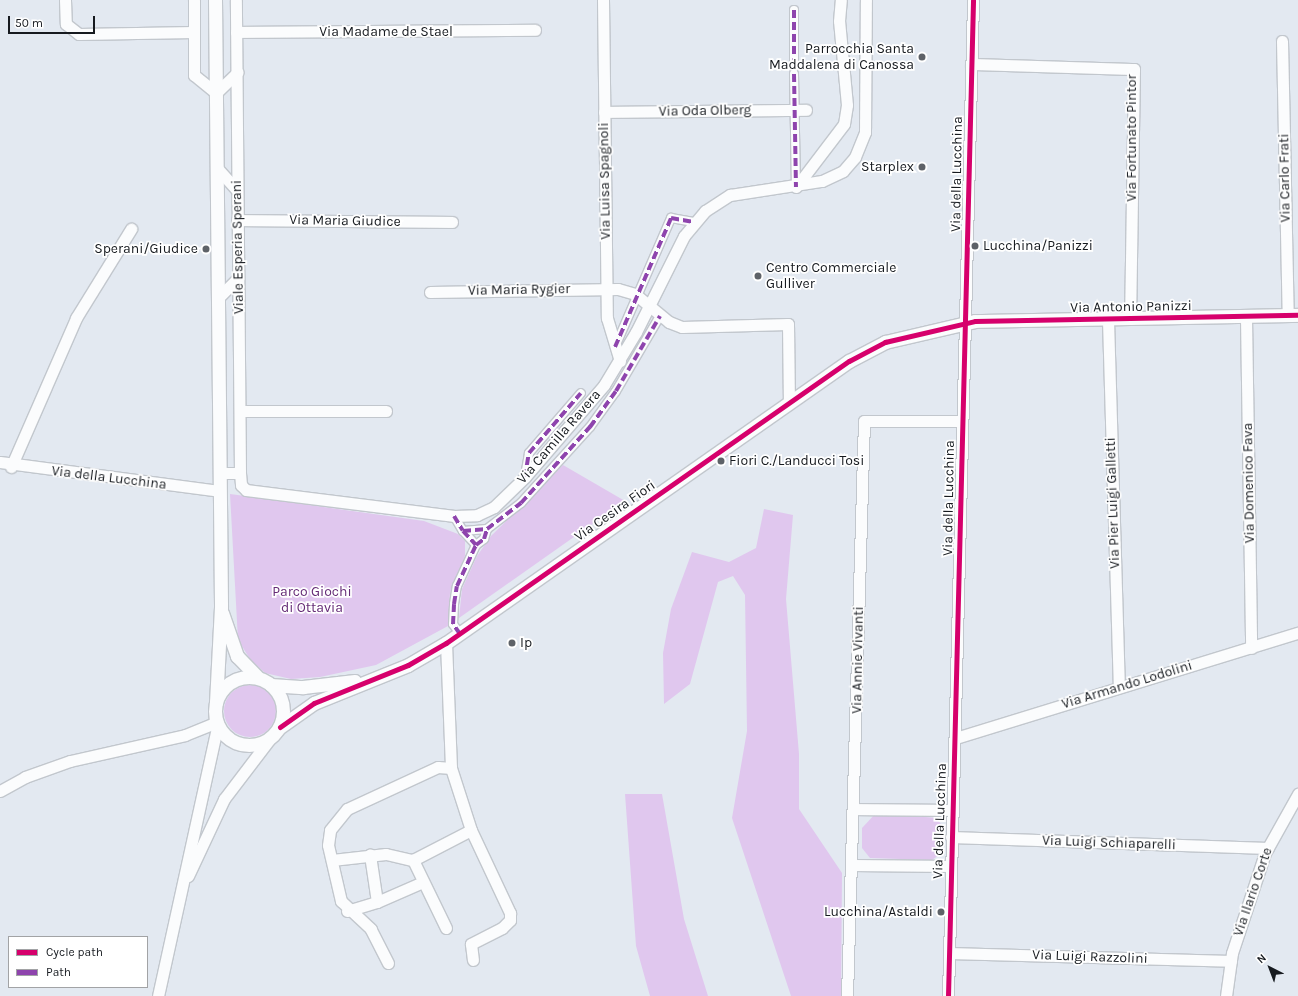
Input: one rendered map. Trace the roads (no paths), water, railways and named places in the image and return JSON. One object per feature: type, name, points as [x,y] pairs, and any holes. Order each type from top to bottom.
[{"type":"street","points":[[65,0],[66,24],[78,34],[194,32]]},
{"type":"street","points":[[194,0],[194,75],[216,93],[238,72]]},
{"type":"street","name":"Viale Esperia Sperani","points":[[215,0],[221,607],[216,703]]},
{"type":"street","name":"Viale Esperia Sperani","points":[[236,0],[238,72],[237,220],[240,473]]},
{"type":"street","name":"Via Luisa Spagnoli","points":[[603,0],[607,322],[620,361]]},
{"type":"street","points":[[796,187],[844,124],[847,106],[839,21],[841,0]]},
{"type":"street","name":"Via Camilla Ravera","points":[[240,473],[241,485],[246,490],[454,516],[486,512],[525,477],[594,399],[620,361],[694,222],[726,197],[796,187],[822,181],[843,171],[863,141],[866,0]]},
{"type":"street","name":"Via della Lucchina","points":[[948,996],[951,810],[956,738],[962,422],[973,0]]},
{"type":"street","points":[[794,10],[794,64]]},
{"type":"street","name":"Via Madame de Stael","points":[[236,32],[535,30]]},
{"type":"street","name":"Via Carlo Frati","points":[[1282,41],[1293,316]]},
{"type":"street","name":"Via Fortunato Pintor","points":[[971,64],[1134,69],[1130,320]]},
{"type":"street","points":[[794,74],[796,187]]},
{"type":"street","name":"Via Oda Olberg","points":[[604,112],[806,110]]},
{"type":"street","points":[[217,168],[237,190]]},
{"type":"street","points":[[615,347],[672,218],[694,222]]},
{"type":"street","name":"Via Maria Giudice","points":[[237,220],[452,222]]},
{"type":"street","points":[[11,467],[76,318],[131,229]]},
{"type":"street","points":[[218,298],[238,278]]},
{"type":"street","name":"Via Maria Rygier","points":[[430,292],[607,288],[637,296],[650,305],[660,316]]},
{"type":"street","points":[[463,531],[487,529],[521,503],[543,480],[590,427],[660,316],[686,328],[788,324],[789,402]]},
{"type":"street","name":"Via Antonio Panizzi","points":[[965,322],[1293,316]]},
{"type":"street","name":"Via Domenico Fava","points":[[1246,318],[1251,648]]},
{"type":"street","name":"Via Pier Luigi Galletti","points":[[1108,320],[1119,687]]},
{"type":"street","name":"Via Cesira Fiori","points":[[280,727],[314,703],[408,665],[446,643],[789,402],[875,346],[907,335],[965,322]]},
{"type":"street","points":[[525,477],[529,453],[581,393]]},
{"type":"street","points":[[240,410],[386,411]]},
{"type":"street","name":"Via Annie Vivanti","points":[[847,996],[853,865],[864,421],[962,422]]},
{"type":"street","name":"Via della Lucchina","points":[[0,462],[11,467],[219,491]]},
{"type":"street","points":[[219,473],[240,473]]},
{"type":"street","points":[[454,516],[463,531],[476,545]]},
{"type":"street","points":[[460,634],[453,624],[457,586],[476,545],[484,539],[487,529]]},
{"type":"street","name":"Viale Esperia Sperani","points":[[221,607],[237,656],[258,678]]},
{"type":"street","name":"Via Armando Lodolini","points":[[956,738],[1298,633]]},
{"type":"street","points":[[446,643],[451,768],[471,830],[510,913],[510,920],[502,928],[471,944],[473,960]]},
{"type":"street","points":[[158,996],[184,884],[193,827],[218,723],[216,703],[230,683],[243,678],[258,678],[271,685],[283,704],[280,727],[224,799],[184,884]]},
{"type":"street","name":"Via Cesira Fiori","points":[[271,685],[304,687],[371,679]]},
{"type":"street","points":[[218,723],[229,739],[242,744],[253,746],[269,740]]},
{"type":"street","points":[[0,791],[25,776],[70,760],[185,735],[218,723]]},
{"type":"street","points":[[388,963],[371,929],[348,911],[341,902],[332,860],[330,830],[347,809],[438,767],[451,768]]},
{"type":"street","name":"Via Ilario Corte","points":[[1226,996],[1231,961],[1268,848],[1298,794]]},
{"type":"street","points":[[854,809],[951,810]]},
{"type":"street","points":[[332,860],[370,855],[412,860],[471,830]]},
{"type":"street","name":"Via Luigi Schiaparelli","points":[[951,838],[1268,848]]},
{"type":"street","points":[[370,855],[377,902]]},
{"type":"street","points":[[412,860],[446,928]]},
{"type":"street","points":[[853,865],[951,866]]},
{"type":"street","points":[[348,911],[377,902],[423,882]]},
{"type":"street","name":"Via Luigi Razzolini","points":[[949,953],[1231,961]]},
{"type":"place","name":"Parrocchia Santa Maddalena di Canossa","points":[[922,57]]},
{"type":"place","name":"Starplex","points":[[922,167]]},
{"type":"place","name":"Lucchina/Panizzi","points":[[975,246]]},
{"type":"place","name":"Sperani/Giudice","points":[[206,249]]},
{"type":"place","name":"Centro Commerciale Gulliver","points":[[758,276]]},
{"type":"place","name":"Fiori C./Landucci Tosi","points":[[721,461]]},
{"type":"place","name":"Ip","points":[[512,643]]},
{"type":"place","name":"Lucchina/Astaldi","points":[[941,912]]},
{"type":"park label","name":"Parco Giochi di Ottavia","points":[[312,600]]}]
